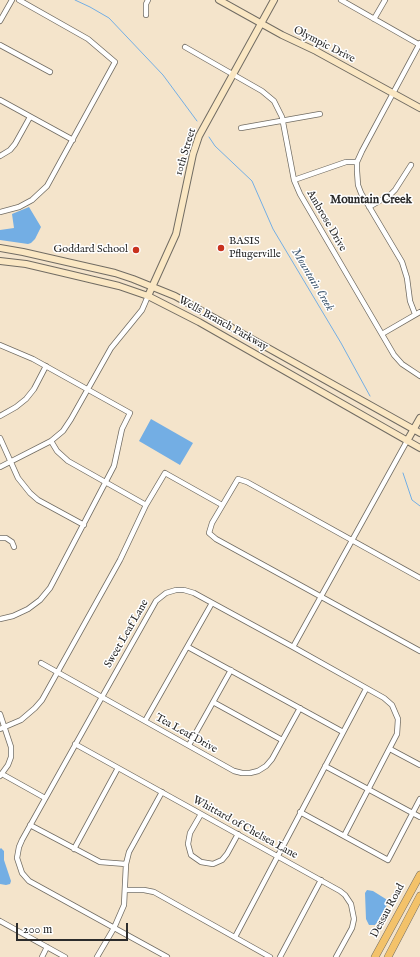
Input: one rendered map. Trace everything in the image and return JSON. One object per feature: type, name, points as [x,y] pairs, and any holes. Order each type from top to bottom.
[{"type":"main road","name":"Olympic Drive","points":[[218,0],[282,35],[316,51],[420,108]]},
{"type":"main road","name":"10th Street","points":[[148,296],[176,234],[196,143],[205,123],[274,0]]},
{"type":"main road","name":"Wells Branch Parkway","points":[[0,248],[115,274],[153,286],[201,310],[420,433]]},
{"type":"main road","name":"Wells Branch Parkway","points":[[0,261],[26,264],[119,286],[148,296],[199,322],[420,448]]},
{"type":"main road","points":[[407,440],[420,418]]},
{"type":"main road","name":"Dessau Road","points":[[375,957],[420,874]]},
{"type":"main road","name":"Dessau Road","points":[[388,957],[420,896]]},
{"type":"street","points":[[0,21],[12,0]]},
{"type":"street","points":[[0,212],[19,207],[32,200],[46,186],[116,62],[88,39],[19,0]]},
{"type":"street","points":[[146,15],[146,4],[148,0]]},
{"type":"street","points":[[341,0],[420,44],[357,162],[358,185],[369,207],[402,262],[407,278],[410,301],[415,314]]},
{"type":"street","points":[[374,19],[385,0]]},
{"type":"street","points":[[0,45],[50,72]]},
{"type":"street","name":"Ambrose Drive","points":[[185,48],[270,96],[277,105],[283,120],[294,180],[300,194],[399,362],[420,376]]},
{"type":"street","points":[[0,100],[73,140]]},
{"type":"street","points":[[241,128],[320,114]]},
{"type":"street","points":[[0,156],[10,150],[15,144],[30,117]]},
{"type":"street","points":[[294,180],[346,162],[357,162]]},
{"type":"street","points":[[369,207],[390,195],[395,190],[411,165]]},
{"type":"street","points":[[0,467],[51,442],[63,431],[111,348],[142,310],[148,296]]},
{"type":"street","points":[[382,334],[420,312]]},
{"type":"street","points":[[0,345],[14,350],[46,366],[130,413],[122,429],[114,466],[50,588],[40,600],[28,609],[13,616],[0,619]]},
{"type":"street","points":[[0,416],[16,407],[26,399],[34,389],[46,366]]},
{"type":"street","points":[[0,438],[21,482],[30,493],[38,500],[84,525]]},
{"type":"street","points":[[293,647],[407,440]]},
{"type":"street","points":[[51,442],[68,461],[146,506]]},
{"type":"street","points":[[0,729],[21,720],[42,700],[120,560],[146,506],[165,473],[222,505]]},
{"type":"street","points":[[420,578],[248,482],[238,479],[212,523],[209,533],[216,539],[420,651]]},
{"type":"street","points":[[0,538],[6,538],[12,542],[14,546]]},
{"type":"street","name":"Sweet Leaf Lane","points":[[167,957],[42,888],[25,877],[19,868],[17,853],[30,825],[156,601],[166,593],[176,590],[184,590],[212,603],[366,688],[392,705],[397,714],[399,729],[344,836]]},
{"type":"street","points":[[145,721],[212,603]]},
{"type":"street","points":[[188,646],[343,732]]},
{"type":"street","name":"Tea Leaf Drive","points":[[42,663],[234,771],[250,773],[258,771],[266,766],[272,759],[300,708]]},
{"type":"street","points":[[188,746],[231,670]]},
{"type":"street","points":[[235,937],[366,688]]},
{"type":"street","points":[[213,702],[282,740]]},
{"type":"street","points":[[0,714],[11,747],[11,757],[8,765],[1,775],[45,798]]},
{"type":"street","name":"Whittard of Chelsea Lane","points":[[75,744],[321,880],[345,895],[351,904],[354,919],[352,928],[336,957]]},
{"type":"street","points":[[390,749],[420,765]]},
{"type":"street","points":[[325,766],[420,817]]},
{"type":"street","points":[[74,848],[118,768]]},
{"type":"street","points":[[97,957],[114,928],[124,905],[126,864],[129,852],[162,792]]},
{"type":"street","points":[[300,812],[388,860],[420,799]]},
{"type":"street","points":[[201,814],[190,833],[188,844],[191,854],[201,862],[211,864],[222,860],[238,834]]},
{"type":"street","points":[[30,825],[100,862],[126,864]]},
{"type":"street","points":[[280,957],[321,880]]},
{"type":"street","points":[[125,890],[144,890],[154,892],[270,957]]},
{"type":"street","points":[[0,921],[65,957]]},
{"type":"street","points":[[42,957],[47,947]]},
{"type":"water","points":[[29,207],[41,227],[35,239],[28,244],[0,240],[0,230],[14,228],[12,214]]},
{"type":"water","points":[[151,419],[193,443],[180,465],[139,441]]},
{"type":"water","points":[[1,848],[4,851],[4,860],[11,881],[10,884],[6,885],[0,884]]},
{"type":"water","points":[[367,890],[373,891],[389,901],[375,925],[369,925],[366,919],[365,893]]},
{"type":"waterway","name":"Mountain Creek","points":[[75,0],[109,18],[163,75],[197,121]]},
{"type":"waterway","name":"Mountain Creek","points":[[209,137],[215,146],[252,181],[273,229],[341,343],[370,396]]},
{"type":"waterway","name":"Mountain Creek","points":[[403,473],[412,500],[420,506]]},
{"type":"place","name":"BASIS Pflugerville","points":[[221,248]]},
{"type":"place","name":"Goddard School","points":[[136,250]]},
{"type":"district","name":"Mountain Creek","points":[[371,201]]}]
